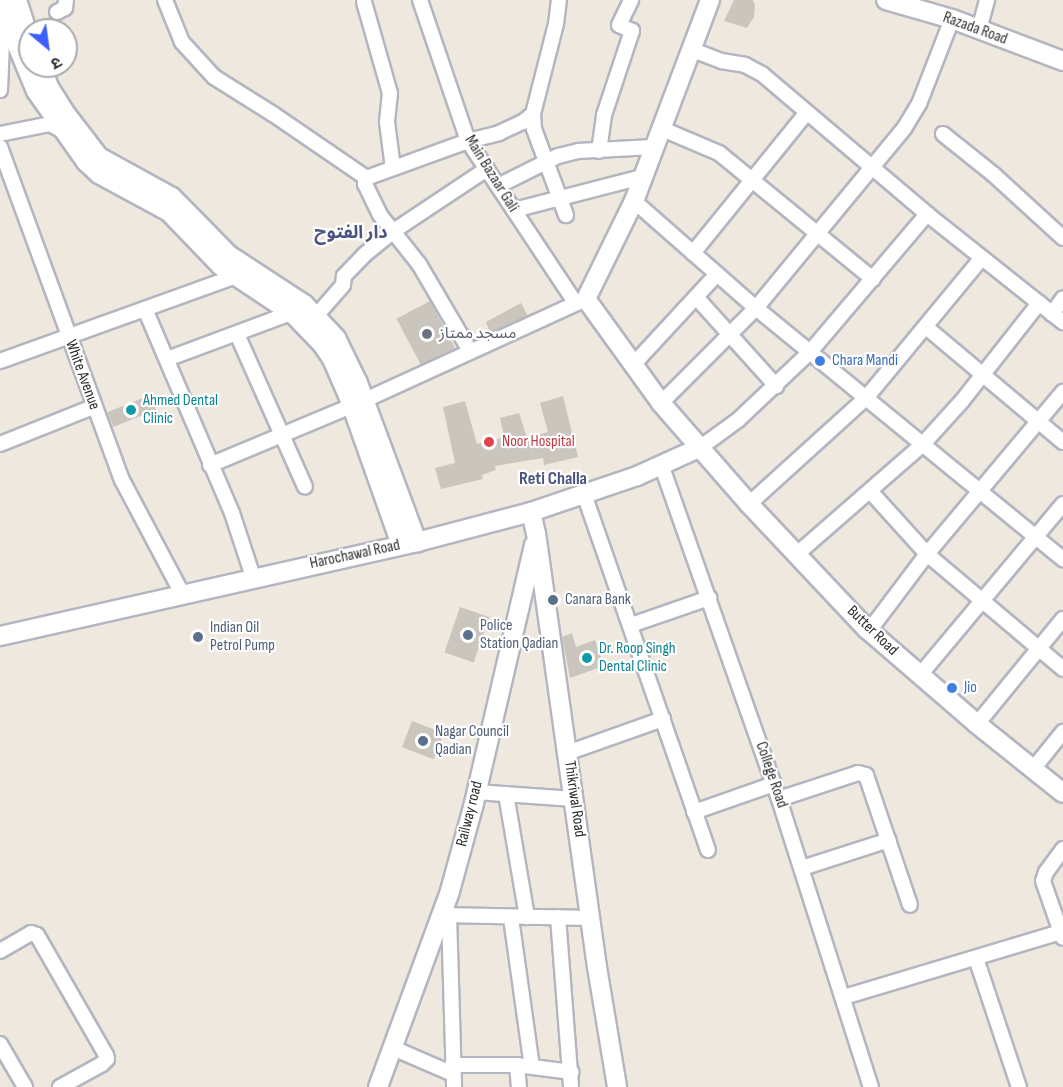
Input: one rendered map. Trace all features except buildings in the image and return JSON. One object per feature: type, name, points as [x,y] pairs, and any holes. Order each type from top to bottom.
[{"type":"main road","points":[[580,301],[634,201],[710,0]]},
{"type":"main road","name":"Razada Road","points":[[886,0],[952,19],[1063,61]]},
{"type":"main road","points":[[11,10],[36,91],[86,162],[102,168],[169,212],[232,268],[305,311],[340,344],[358,403],[409,543]]},
{"type":"main road","points":[[45,78],[66,114],[95,153],[102,168]]},
{"type":"main road","name":"Butter Road","points":[[580,301],[661,403],[749,504],[869,631],[977,724],[1063,793]]},
{"type":"main road","name":"Harochawal Road","points":[[2,631],[183,595],[253,577],[409,543],[531,512],[662,467],[701,447]]},
{"type":"main road","name":"Thikriwal Road","points":[[531,512],[536,533],[590,918],[617,1087]]},
{"type":"main road","name":"Railway road","points":[[378,1087],[445,915],[536,533]]},
{"type":"street","points":[[57,12],[65,8],[66,0]]},
{"type":"street","points":[[165,0],[182,42],[197,62],[214,77],[365,177]]},
{"type":"street","name":"Main Bazaar Gali","points":[[420,0],[468,141],[514,210],[580,301]]},
{"type":"street","points":[[559,0],[556,24],[532,114],[534,129],[566,215]]},
{"type":"street","points":[[599,151],[604,115],[632,31],[619,25],[631,0]]},
{"type":"street","points":[[979,30],[987,0]]},
{"type":"street","points":[[365,1],[390,93],[387,122],[393,168]]},
{"type":"street","points":[[0,90],[2,43],[11,10]]},
{"type":"street","points":[[661,403],[756,308],[873,168],[919,104],[952,19]]},
{"type":"street","points":[[690,49],[721,62],[745,65],[762,74],[981,259],[1058,318],[1063,298]]},
{"type":"street","points":[[693,253],[807,112]]},
{"type":"street","points":[[365,177],[468,141],[499,133],[523,122],[532,114]]},
{"type":"street","points":[[0,134],[50,124],[63,131]]},
{"type":"street","points":[[660,128],[719,153],[873,279]]},
{"type":"street","points":[[943,134],[993,174],[1063,237]]},
{"type":"street","name":"White Avenue","points":[[0,147],[93,407],[122,480],[183,595]]},
{"type":"street","points":[[498,186],[546,162],[578,151],[653,147]]},
{"type":"street","points":[[167,359],[305,311],[343,285],[344,276],[392,232],[487,169]]},
{"type":"street","points":[[365,177],[365,184],[380,215],[419,264],[470,351]]},
{"type":"street","points":[[514,210],[642,177]]},
{"type":"street","points":[[634,201],[756,308],[1063,559]]},
{"type":"street","points":[[701,447],[776,386],[810,352],[927,214]]},
{"type":"street","points":[[749,504],[866,398],[981,259]]},
{"type":"street","points":[[0,361],[145,309],[232,268]]},
{"type":"street","points":[[632,366],[717,274]]},
{"type":"street","points":[[696,297],[776,386]]},
{"type":"street","points":[[210,465],[358,403],[580,301]]},
{"type":"street","points":[[797,555],[923,444],[983,375],[1039,303]]},
{"type":"street","points":[[145,309],[242,538],[253,577]]},
{"type":"street","points":[[926,327],[1063,442]]},
{"type":"street","points":[[237,334],[304,487]]},
{"type":"street","points":[[869,631],[927,554],[1063,392]]},
{"type":"street","points":[[0,444],[93,407]]},
{"type":"street","name":"College Road","points":[[662,467],[774,784],[871,1087]]},
{"type":"street","points":[[870,491],[927,554],[1040,647],[1063,669]]},
{"type":"street","points":[[584,494],[708,850]]},
{"type":"street","points":[[920,675],[1063,504]]},
{"type":"street","points":[[631,625],[709,598]]},
{"type":"street","points":[[977,724],[1063,618]]},
{"type":"street","points":[[567,753],[663,719]]},
{"type":"street","points":[[1033,769],[1063,732]]},
{"type":"street","points":[[779,799],[863,773],[868,779],[910,905]]},
{"type":"street","points":[[694,812],[774,784]]},
{"type":"street","points":[[476,792],[574,799]]},
{"type":"street","points":[[506,794],[527,917]]},
{"type":"street","points":[[802,868],[889,840]]},
{"type":"street","points":[[844,997],[1062,935],[1043,881],[1046,872],[1063,849]]},
{"type":"street","points":[[453,1075],[445,915],[590,918]]},
{"type":"street","points":[[558,917],[572,1072],[571,1087]]},
{"type":"street","points":[[511,918],[532,1067]]},
{"type":"street","points":[[1,949],[31,933],[37,935],[106,1056],[105,1062],[60,1087]]},
{"type":"street","points":[[976,958],[1015,1086]]},
{"type":"street","points":[[0,1044],[25,1087]]},
{"type":"street","points":[[393,1048],[453,1075],[517,1065],[572,1072]]},
{"type":"street","points":[[517,1065],[519,1087]]},
{"type":"place","name":"مسجد ممتاز","points":[[427,334]]},
{"type":"place","name":"Chara Mandi","points":[[820,361]]},
{"type":"place","name":"Ahmed Dental Clinic","points":[[131,410]]},
{"type":"place","name":"Noor Hospital","points":[[489,442]]},
{"type":"place","name":"Canara Bank","points":[[553,600]]},
{"type":"place","name":"Police Station Qadian","points":[[468,635]]},
{"type":"place","name":"Indian Oil Petrol Pump","points":[[198,637]]},
{"type":"place","name":"Dr. Roop Singh Dental Clinic","points":[[587,658]]},
{"type":"place","name":"Jio","points":[[952,688]]},
{"type":"place","name":"Nagar Council Qadian","points":[[423,741]]},
{"type":"district","name":"دار الفتوح","points":[[351,233]]},
{"type":"district","name":"Reti Challa","points":[[553,479]]}]
